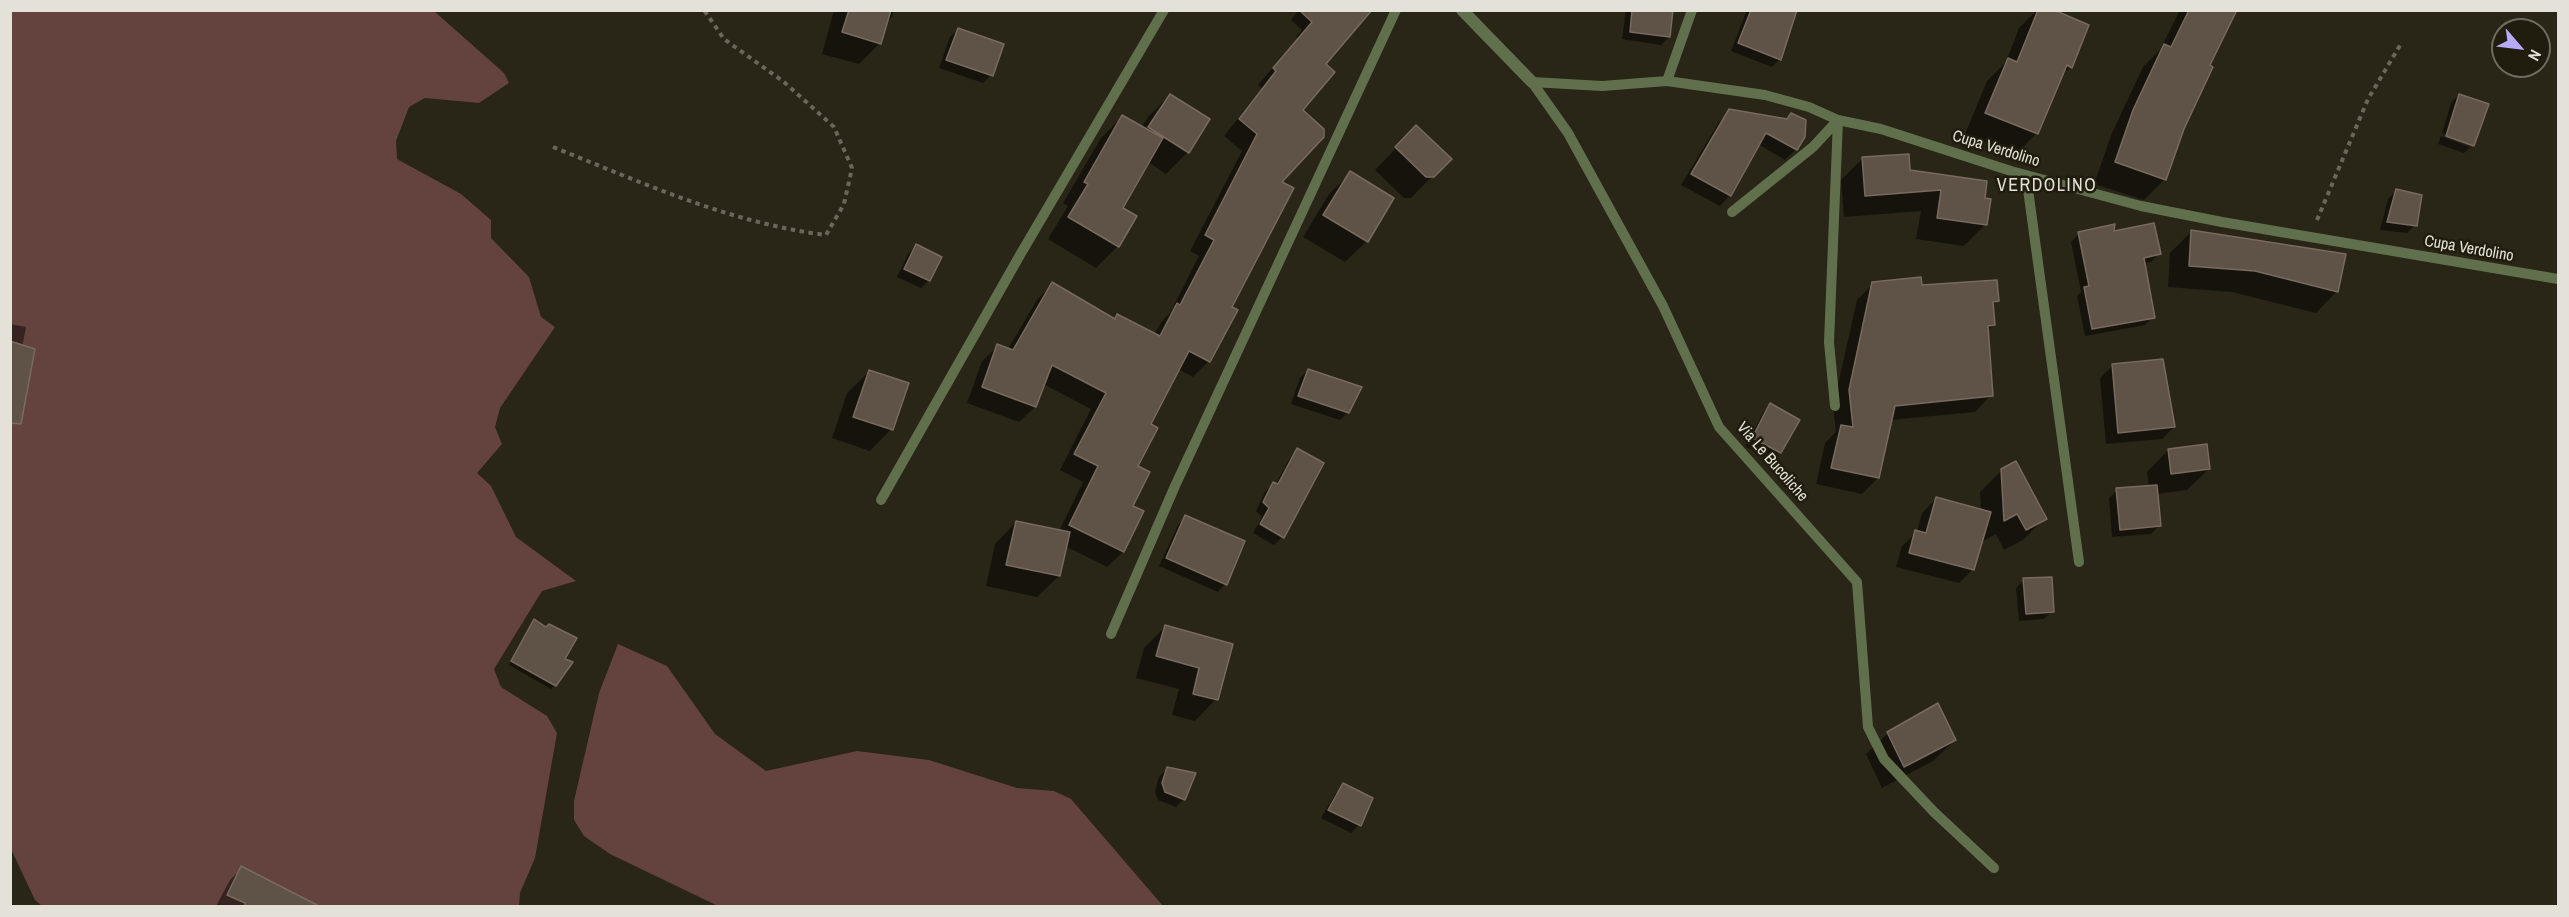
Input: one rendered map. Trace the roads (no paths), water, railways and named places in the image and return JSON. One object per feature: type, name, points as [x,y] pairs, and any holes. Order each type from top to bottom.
[{"type":"street","name":"Via Le Bucoliche","points":[[1462,10],[1532,82]]},
{"type":"lane","points":[[881,500],[1020,255],[1164,10]]},
{"type":"lane","points":[[1111,634],[1179,476],[1396,10]]},
{"type":"lane","points":[[1667,81],[1692,10]]},
{"type":"lane","name":"Cupa Verdolino","points":[[1532,82],[1602,86],[1667,81],[1765,95],[1809,107],[1838,120],[1881,129],[2026,175],[2141,206],[2559,279]]},
{"type":"lane","name":"Via Le Bucoliche","points":[[1532,82],[1568,133],[1663,306],[1719,427],[1857,582],[1868,727],[1884,759],[1934,812],[1994,868]]},
{"type":"lane","points":[[1732,212],[1813,147],[1838,120]]},
{"type":"lane","points":[[1835,406],[1829,342],[1838,120]]},
{"type":"lane","points":[[2026,175],[2079,562]]},
{"type":"district","name":"VERDOLINO","points":[[2047,186]]}]
